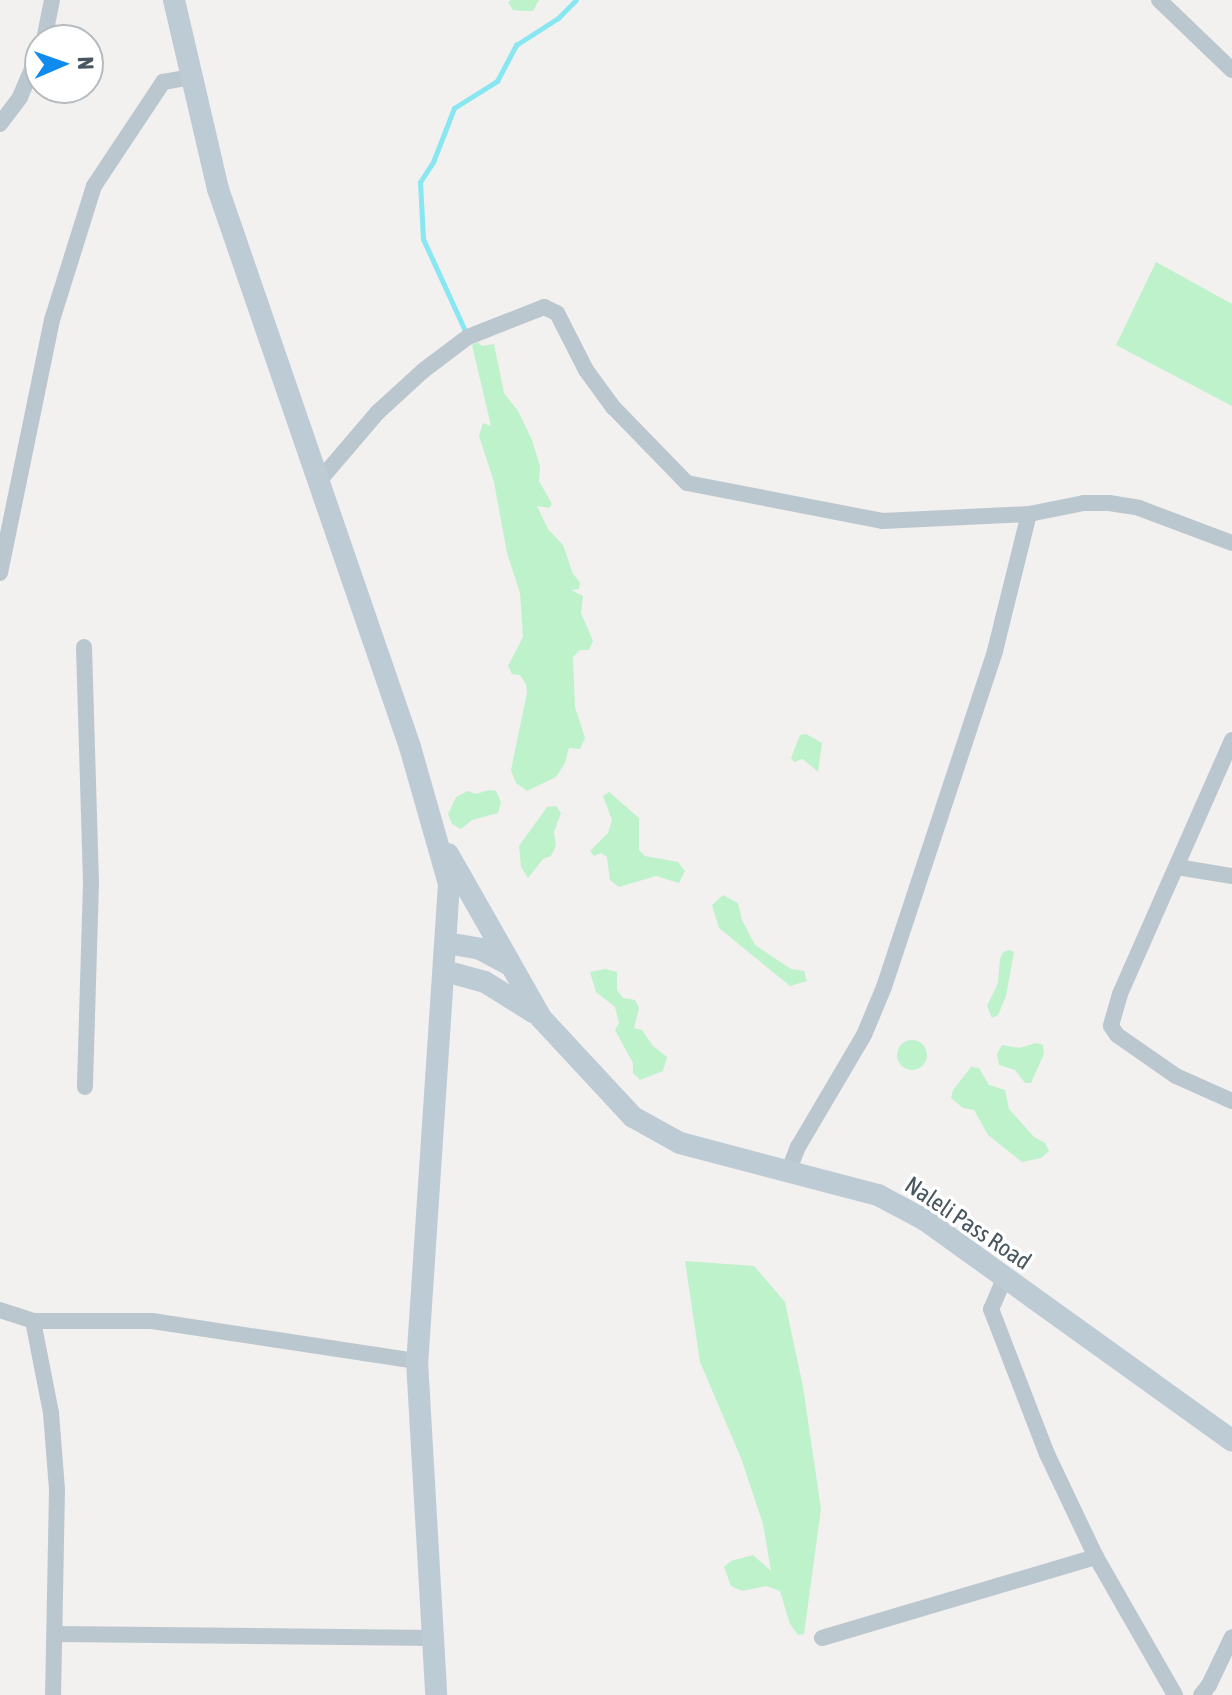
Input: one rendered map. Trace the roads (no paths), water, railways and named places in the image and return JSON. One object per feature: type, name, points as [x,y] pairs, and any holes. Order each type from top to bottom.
[{"type":"main road","points":[[174,0],[218,189],[440,841],[449,884],[417,1361],[436,1695]]},
{"type":"main road","points":[[440,841],[541,1018]]},
{"type":"main road","points":[[447,943],[480,949],[508,964]]},
{"type":"main road","points":[[445,971],[485,982],[541,1018]]},
{"type":"main road","name":"Naleli Pass Road","points":[[541,1018],[633,1117],[680,1143],[878,1195],[925,1220],[1231,1438]]},
{"type":"street","points":[[47,24],[52,0]]},
{"type":"street","points":[[1159,0],[1232,70]]},
{"type":"street","points":[[0,573],[52,320],[94,186],[163,82],[190,77]]},
{"type":"street","points":[[0,124],[24,88]]},
{"type":"street","points":[[319,481],[378,412],[424,370],[468,337],[544,307],[557,313],[586,370],[613,407],[687,483],[882,521],[1029,514],[1084,503],[1109,503],[1139,508],[1232,543]]},
{"type":"street","points":[[789,1170],[798,1147],[864,1035],[884,987],[995,651],[1029,514]]},
{"type":"street","points":[[84,647],[91,882],[85,1087]]},
{"type":"street","points":[[1232,740],[1120,994],[1111,1026],[1117,1035],[1176,1076],[1232,1101]]},
{"type":"street","points":[[1177,867],[1232,876]]},
{"type":"street","points":[[1004,1279],[991,1309],[1047,1454],[1096,1557],[1175,1695]]},
{"type":"street","points":[[0,1310],[33,1321],[152,1321],[417,1361]]},
{"type":"street","points":[[33,1321],[51,1413],[57,1490],[53,1695]]},
{"type":"street","points":[[822,1638],[1096,1557]]},
{"type":"street","points":[[56,1634],[433,1638]]},
{"type":"street","points":[[1201,1695],[1232,1637]]},
{"type":"waterway","points":[[467,335],[423,239],[420,182],[433,162],[454,108],[497,81],[516,45],[558,18],[576,0]]}]
